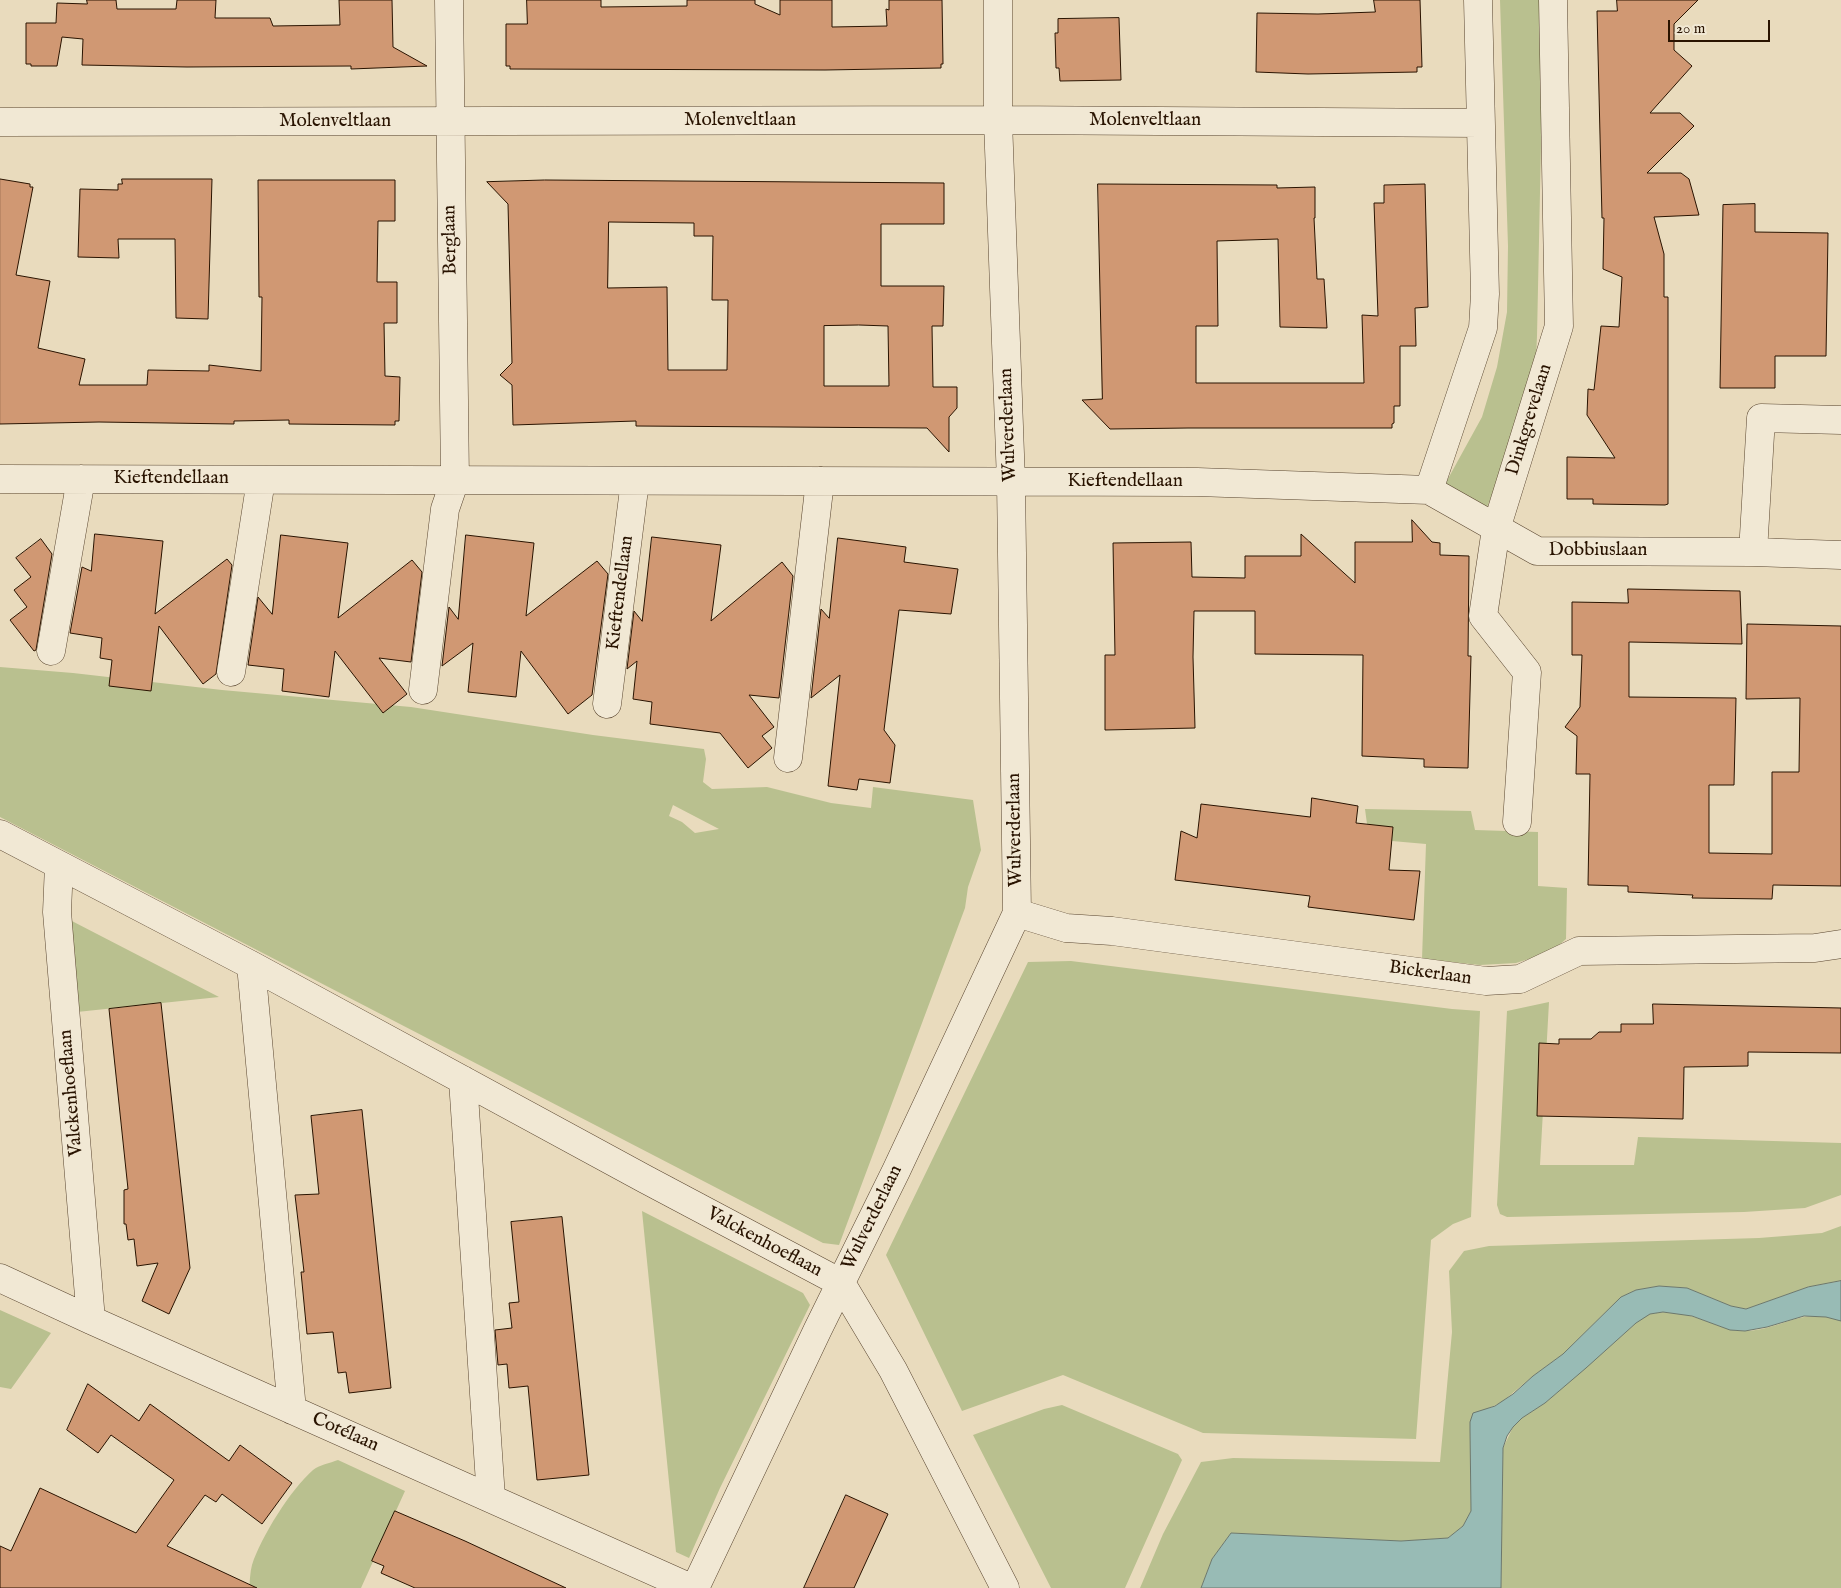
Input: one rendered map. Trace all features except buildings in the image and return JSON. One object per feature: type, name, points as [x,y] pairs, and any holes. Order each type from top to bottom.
[{"type":"street","name":"Berglaan","points":[[449,0],[455,480]]},
{"type":"street","name":"Wulverderlaan","points":[[695,1588],[900,1162],[1017,913],[1011,482],[998,120],[998,0]]},
{"type":"street","points":[[1429,490],[1483,328],[1484,294],[1478,0]]},
{"type":"street","name":"Dinkgrevelaan","points":[[1517,822],[1527,672],[1483,616],[1496,529],[1560,326],[1553,0]]},
{"type":"street","name":"Molenveltlaan","points":[[0,122],[998,120],[1480,123]]},
{"type":"street","points":[[1754,552],[1760,418],[1841,420]]},
{"type":"street","name":"Kieftendellaan","points":[[0,479],[1196,482],[1429,490]]},
{"type":"street","points":[[51,652],[80,479]]},
{"type":"street","points":[[231,672],[261,480]]},
{"type":"street","points":[[423,690],[445,509],[455,480]]},
{"type":"street","name":"Kieftendellaan","points":[[607,704],[635,481]]},
{"type":"street","points":[[788,758],[820,482]]},
{"type":"street","name":"Dobbiuslaan","points":[[1429,490],[1537,551],[1754,552],[1841,555]]},
{"type":"street","name":"Valckenhoeflaan","points":[[0,834],[251,965],[841,1284],[893,1370],[1005,1588]]},
{"type":"street","name":"Valckenhoeflaan","points":[[59,865],[57,912],[91,1320]]},
{"type":"street","name":"Bickerlaan","points":[[1017,913],[1066,928],[1112,931],[1486,981],[1520,979],[1578,950],[1815,948],[1841,944]]},
{"type":"street","points":[[251,965],[292,1410]]},
{"type":"street","points":[[463,1080],[491,1498]]},
{"type":"street","name":"Cotélaan","points":[[0,1278],[691,1588]]},
{"type":"green space","points":[[1500,0],[1544,0],[1537,336],[1536,360],[1526,408],[1486,510],[1444,486],[1482,417],[1497,367],[1507,312],[1508,246]]},
{"type":"green space","points":[[0,667],[411,707],[593,735],[704,749],[706,759],[703,782],[712,789],[767,787],[831,803],[871,808],[873,787],[973,800],[981,850],[968,887],[965,908],[839,1245],[823,1243],[0,817]],"holes":[[[673,805],[719,829],[695,833],[682,822],[669,816]]]},
{"type":"green space","points":[[1365,809],[1471,811],[1475,830],[1538,832],[1538,886],[1567,888],[1566,939],[1551,952],[1516,963],[1480,965],[1422,959],[1426,844],[1369,839]]},
{"type":"green space","points":[[68,919],[219,997],[77,1012]]},
{"type":"green space","points":[[1071,961],[1480,1011],[1471,1217],[1453,1224],[1431,1240],[1416,1439],[1203,1433],[1063,1375],[962,1411],[886,1255],[1028,962]]},
{"type":"green space","points":[[1549,1002],[1540,1165],[1634,1165],[1638,1137],[1841,1143],[1841,1195],[1805,1208],[1744,1212],[1507,1217],[1500,1214],[1497,1205],[1507,1011]]},
{"type":"green space","points":[[642,1211],[803,1293],[810,1305],[720,1488],[689,1558],[676,1552]]},
{"type":"green space","points":[[1841,1226],[1841,1281],[1808,1287],[1746,1309],[1731,1306],[1687,1288],[1659,1286],[1636,1290],[1621,1297],[1563,1354],[1502,1402],[1487,1409],[1470,1422],[1471,1511],[1463,1526],[1448,1538],[1401,1541],[1231,1533],[1212,1559],[1201,1588],[1140,1588],[1163,1534],[1201,1462],[1233,1458],[1440,1462],[1452,1332],[1449,1271],[1464,1251],[1489,1246],[1759,1238],[1822,1233]]},
{"type":"green space","points":[[0,1310],[51,1333],[11,1389],[0,1387]]},
{"type":"green space","points":[[1663,1312],[1679,1313],[1739,1331],[1759,1330],[1803,1317],[1827,1317],[1841,1321],[1841,1588],[1501,1588],[1503,1448],[1513,1427],[1522,1418],[1545,1403],[1643,1317]]},
{"type":"green space","points":[[1062,1405],[1178,1454],[1182,1460],[1125,1588],[1051,1588],[973,1435],[1044,1409]]},
{"type":"green space","points":[[338,1460],[405,1491],[361,1588],[249,1588],[251,1568],[256,1554],[286,1501],[304,1478],[313,1470],[321,1465]]},
{"type":"water","points":[[1841,1281],[1841,1321],[1826,1317],[1804,1316],[1767,1327],[1745,1331],[1730,1330],[1692,1316],[1663,1312],[1650,1314],[1636,1323],[1545,1403],[1522,1418],[1507,1436],[1503,1448],[1501,1588],[1201,1588],[1212,1559],[1231,1533],[1401,1541],[1448,1538],[1463,1526],[1471,1511],[1470,1422],[1473,1413],[1495,1406],[1513,1394],[1533,1376],[1563,1354],[1621,1297],[1636,1290],[1659,1286],[1687,1288],[1731,1306],[1746,1309],[1808,1287]]}]
